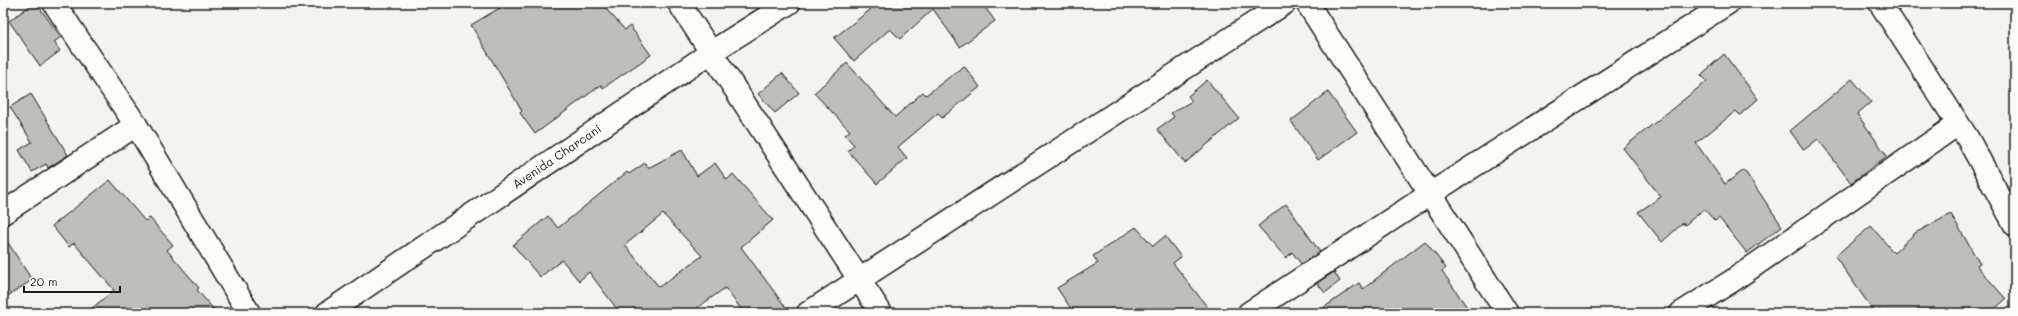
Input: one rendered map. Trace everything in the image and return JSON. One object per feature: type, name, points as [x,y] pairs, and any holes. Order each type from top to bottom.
[{"type":"street","points":[[54,3],[136,125],[249,313]]},
{"type":"street","points":[[679,3],[710,53],[881,313]]},
{"type":"street","name":"Avenida Charcani","points":[[327,313],[710,53],[789,3]]},
{"type":"street","points":[[808,313],[1285,3]]},
{"type":"street","points":[[1307,3],[1507,313]]},
{"type":"street","points":[[1249,313],[1430,194],[1728,3]]},
{"type":"street","points":[[1880,3],[1958,124],[2015,224]]},
{"type":"street","points":[[1681,313],[1732,281],[1958,124]]},
{"type":"street","points":[[3,213],[136,125]]},
{"type":"building","points":[[36,3],[61,37],[54,42],[60,51],[40,66],[9,21]]},
{"type":"building","points":[[508,3],[601,3],[625,30],[630,26],[651,55],[603,88],[601,85],[535,134],[520,113],[522,111],[471,25]]},
{"type":"building","points":[[866,3],[982,3],[995,21],[960,47],[933,9],[900,39],[890,29],[854,61],[834,38],[871,9]]},
{"type":"building","points":[[1724,54],[1758,99],[1740,115],[1736,111],[1696,143],[1725,184],[1744,170],[1782,226],[1747,253],[1719,218],[1715,221],[1704,209],[1685,225],[1683,223],[1662,242],[1638,212],[1661,197],[1623,148],[1707,81],[1701,75]]},
{"type":"building","points":[[847,63],[895,117],[923,92],[926,95],[964,66],[980,87],[942,118],[938,113],[898,147],[907,158],[877,184],[848,151],[854,145],[845,135],[850,131],[814,93]]},
{"type":"building","points":[[782,73],[799,93],[775,113],[758,94]]},
{"type":"building","points":[[1852,79],[1871,102],[1857,114],[1887,156],[1851,183],[1818,139],[1804,150],[1790,131]]},
{"type":"building","points":[[1207,80],[1239,118],[1185,163],[1157,129],[1174,117],[1171,113],[1192,101],[1188,96]]},
{"type":"building","points":[[1328,92],[1357,132],[1318,160],[1291,121]]},
{"type":"building","points":[[31,94],[68,155],[48,168],[46,164],[32,172],[19,150],[32,142],[10,107]]},
{"type":"building","points":[[682,150],[697,176],[715,163],[727,180],[733,174],[773,220],[741,247],[790,313],[744,313],[725,288],[690,313],[620,313],[589,272],[579,281],[562,260],[540,277],[513,245],[548,216],[558,228],[627,172],[629,174],[645,163],[648,168]],"holes":[[[663,214],[702,256],[659,287],[625,245]]]},
{"type":"building","points":[[110,180],[145,221],[150,218],[173,245],[167,250],[199,288],[197,290],[217,313],[86,313],[114,290],[74,243],[69,247],[52,226]]},
{"type":"building","points":[[1286,204],[1320,252],[1301,264],[1292,252],[1286,258],[1258,226]]},
{"type":"building","points":[[1951,214],[1980,264],[1977,266],[2006,299],[1990,313],[1875,313],[1835,256],[1871,226],[1894,253],[1915,233]]},
{"type":"building","points":[[1136,227],[1153,246],[1165,236],[1181,257],[1173,263],[1212,313],[1074,313],[1057,288],[1098,263],[1093,256]]},
{"type":"building","points":[[3,235],[32,280],[3,299]]},
{"type":"building","points":[[1425,241],[1446,268],[1442,271],[1471,313],[1316,313],[1359,283],[1363,289]]},
{"type":"building","points":[[1334,272],[1340,281],[1325,293],[1317,283]]}]
